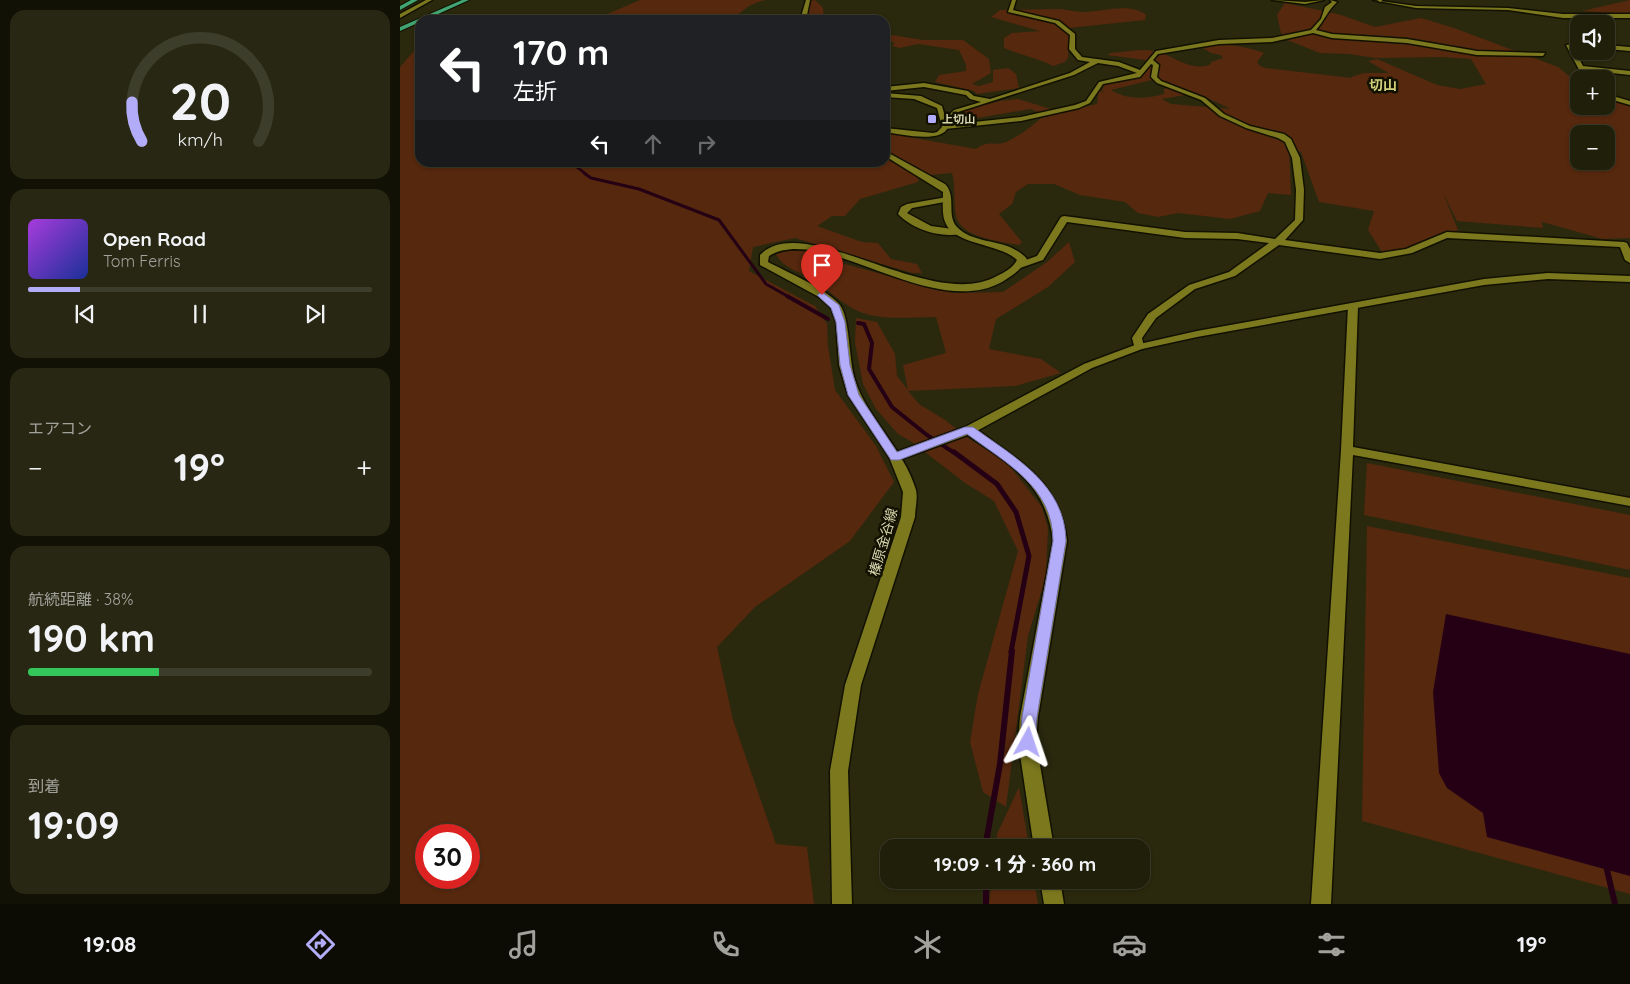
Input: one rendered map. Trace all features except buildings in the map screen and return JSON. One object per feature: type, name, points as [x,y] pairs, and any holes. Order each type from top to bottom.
[{"type":"highway","points":[[400,8],[415,0]]},
{"type":"highway","points":[[432,15],[466,0]]},
{"type":"highway","points":[[400,29],[415,22]]},
{"type":"street","points":[[400,16],[430,0]]},
{"type":"street","points":[[804,15],[808,0]]},
{"type":"street","points":[[1014,0],[1010,11],[1057,22],[1073,35],[1072,49],[1080,59],[1119,64],[1141,72]]},
{"type":"street","points":[[1274,0],[1305,3],[1322,0]]},
{"type":"street","points":[[1313,30],[1323,19],[1327,8],[1335,2],[1332,0]]},
{"type":"street","points":[[1375,0],[1416,7],[1508,9],[1563,16],[1630,16]]},
{"type":"street","points":[[944,127],[1021,120],[1077,107],[1088,102],[1102,84],[1138,76],[1156,53],[1231,41],[1272,40],[1313,30],[1332,36],[1407,41],[1477,53],[1543,54]]},
{"type":"street","points":[[1615,48],[1630,49]]},
{"type":"street","points":[[1578,60],[1582,68],[1630,72]]},
{"type":"street","points":[[953,126],[952,115],[956,111],[990,102],[1072,74],[1097,61]]},
{"type":"street","points":[[1139,347],[1137,338],[1152,316],[1192,287],[1232,274],[1285,236],[1299,220],[1300,190],[1296,158],[1288,141],[1281,136],[1248,127],[1222,115],[1203,99],[1159,82],[1154,77],[1156,65],[1151,61]]},
{"type":"street","points":[[890,88],[924,85],[968,93],[972,98],[990,102]]},
{"type":"street","points":[[890,95],[913,97],[934,102],[940,107],[944,127],[944,130],[939,134],[933,135],[890,131]]},
{"type":"street","points":[[1615,99],[1630,103]]},
{"type":"street","points":[[890,156],[942,186],[947,191],[949,220],[958,232]]},
{"type":"street","points":[[948,199],[910,206],[904,209],[902,214],[912,222],[928,229],[944,233],[958,232],[1010,248],[1022,258],[1020,265]]},
{"type":"street","points":[[1020,265],[1040,258],[1064,219],[1186,235],[1237,236],[1380,256],[1415,250],[1433,239],[1447,235],[1627,244],[1630,260]]},
{"type":"street","name":"榛原金谷線","points":[[842,904],[839,771],[853,685],[908,517],[910,492],[895,457],[854,395],[845,365],[841,322],[836,307],[822,295],[763,263],[765,254],[783,245],[798,245],[815,248],[925,283],[962,288],[984,285],[1003,277],[1020,265]]},
{"type":"street","points":[[895,457],[969,430],[1088,366],[1139,347],[1197,334],[1484,282],[1548,276],[1630,279]]},
{"type":"street","points":[[1321,904],[1347,450],[1353,306]]},
{"type":"street","points":[[969,430],[1033,477],[1048,499],[1060,526],[1060,541],[1030,717],[1028,742],[1043,839]]},
{"type":"street","points":[[1347,450],[1630,502]]},
{"type":"street","points":[[1052,889],[1054,904]]},
{"type":"shaded area","points":[[640,0],[766,0],[749,6],[736,15],[601,15]]},
{"type":"shaded area","points":[[815,0],[823,8],[824,15],[808,15],[810,1]]},
{"type":"shaded area","points":[[1630,0],[1630,14],[1582,11]]},
{"type":"shaded area","points":[[1285,3],[1338,14],[1375,27],[1421,18],[1454,28],[1558,67],[1570,77],[1570,115],[1615,115],[1615,101],[1630,106],[1630,238],[1603,239],[1542,222],[1543,228],[1457,221],[1443,193],[1458,230],[1411,248],[1382,252],[1368,230],[1374,211],[1319,202],[1301,152],[1289,147],[1291,195],[1268,193],[1260,211],[1230,219],[1178,213],[1158,217],[1138,213],[1125,202],[1080,195],[1054,184],[1028,184],[1016,192],[1012,204],[999,214],[1022,242],[1019,245],[1012,244],[975,235],[961,225],[956,214],[952,173],[919,176],[918,182],[860,199],[845,216],[832,216],[817,226],[862,242],[878,243],[891,259],[917,264],[922,273],[912,273],[795,238],[753,247],[749,271],[815,306],[827,324],[828,346],[835,390],[876,446],[894,482],[850,541],[755,607],[717,647],[733,720],[776,844],[807,847],[814,904],[400,904],[400,67],[415,50],[415,167],[890,167],[890,134],[976,149],[985,144],[1002,143],[1012,139],[1027,130],[1045,114],[1030,109],[954,122],[960,111],[1000,101],[1018,99],[1061,112],[1097,104],[1099,90],[1104,93],[1102,90],[1105,84],[1137,78],[1146,72],[1142,70],[1146,60],[1107,55],[1139,50],[1155,51],[1189,65],[1204,66],[1223,58],[1221,55],[1211,53],[1203,48],[1205,46],[1234,46],[1264,53],[1257,62],[1265,68],[1352,78],[1364,73],[1389,73],[1368,61],[1377,59],[1437,85],[1460,89],[1486,84],[1471,59],[1441,57],[1375,58],[1349,54],[1320,53],[1282,38],[1277,15]],"holes":[[[1150,75],[1161,83],[1203,96],[1231,109],[1171,104],[1162,99],[1185,95],[1171,87],[1164,89],[1164,94],[1144,98],[1124,96],[1111,90],[1152,80]]]},
{"type":"shaded area","points":[[1124,8],[1140,11],[1146,15],[1145,20],[1069,28],[1068,58],[1065,62],[1053,66],[1004,48],[1004,38],[1012,33],[1040,31],[991,17],[1000,10],[1061,9],[1091,12]]},
{"type":"shaded area","points":[[890,35],[923,40],[963,40],[989,59],[991,73],[972,84],[979,86],[993,82],[993,70],[1008,68],[1016,74],[1019,88],[977,94],[974,91],[935,82],[939,75],[966,71],[966,65],[959,50],[918,44],[900,48],[892,46],[895,43],[890,41]]},
{"type":"shaded area","points":[[1069,242],[1075,262],[1048,287],[996,319],[989,349],[1041,359],[1061,373],[1015,386],[908,391],[919,404],[1008,464],[1042,507],[1048,528],[1046,576],[1028,636],[1006,807],[983,792],[970,742],[978,694],[1018,551],[994,501],[965,483],[912,442],[898,434],[876,409],[863,384],[855,343],[856,318],[877,322],[895,354],[897,376],[908,390],[903,365],[946,353],[936,317],[893,318],[861,312],[847,305],[814,280],[788,267],[776,254],[784,251],[800,250],[952,293],[1003,292],[1047,262]]},
{"type":"shaded area","points":[[1367,463],[1630,515],[1630,570],[1364,515]]},
{"type":"shaded area","points":[[1367,526],[1630,578],[1630,894],[1362,821]]},
{"type":"shaded area","points":[[1446,614],[1630,654],[1630,876],[1487,837],[1483,813],[1447,788],[1439,773],[1433,692]]},
{"type":"shaded area","points":[[1019,787],[1028,839],[997,839],[997,834]]},
{"type":"shaded area","points":[[991,889],[1036,889],[1038,904],[989,904]]},
{"type":"waterway","points":[[577,167],[586,174]]},
{"type":"waterway","points":[[584,173],[591,178],[639,189],[719,220],[766,284],[789,297]]},
{"type":"waterway","points":[[787,296],[828,319]]},
{"type":"waterway","points":[[858,323],[864,324],[872,343],[869,369],[892,407],[927,435],[956,454]]},
{"type":"waterway","points":[[954,452],[997,484],[1016,512],[1029,556],[1011,652]]},
{"type":"waterway","points":[[987,839],[1000,764],[1012,651]]},
{"type":"waterway","points":[[1607,870],[1615,904]]},
{"type":"waterway","points":[[986,889],[986,904]]},
{"type":"place","name":"上切山","points":[[932,119]]},
{"type":"district","name":"切山","points":[[1383,85]]},
{"type":"route","points":[[822,295],[836,307],[841,322],[845,365],[854,395],[895,457],[969,430],[1033,477],[1048,499],[1060,526],[1060,541],[1030,717],[1028,742]]}]
